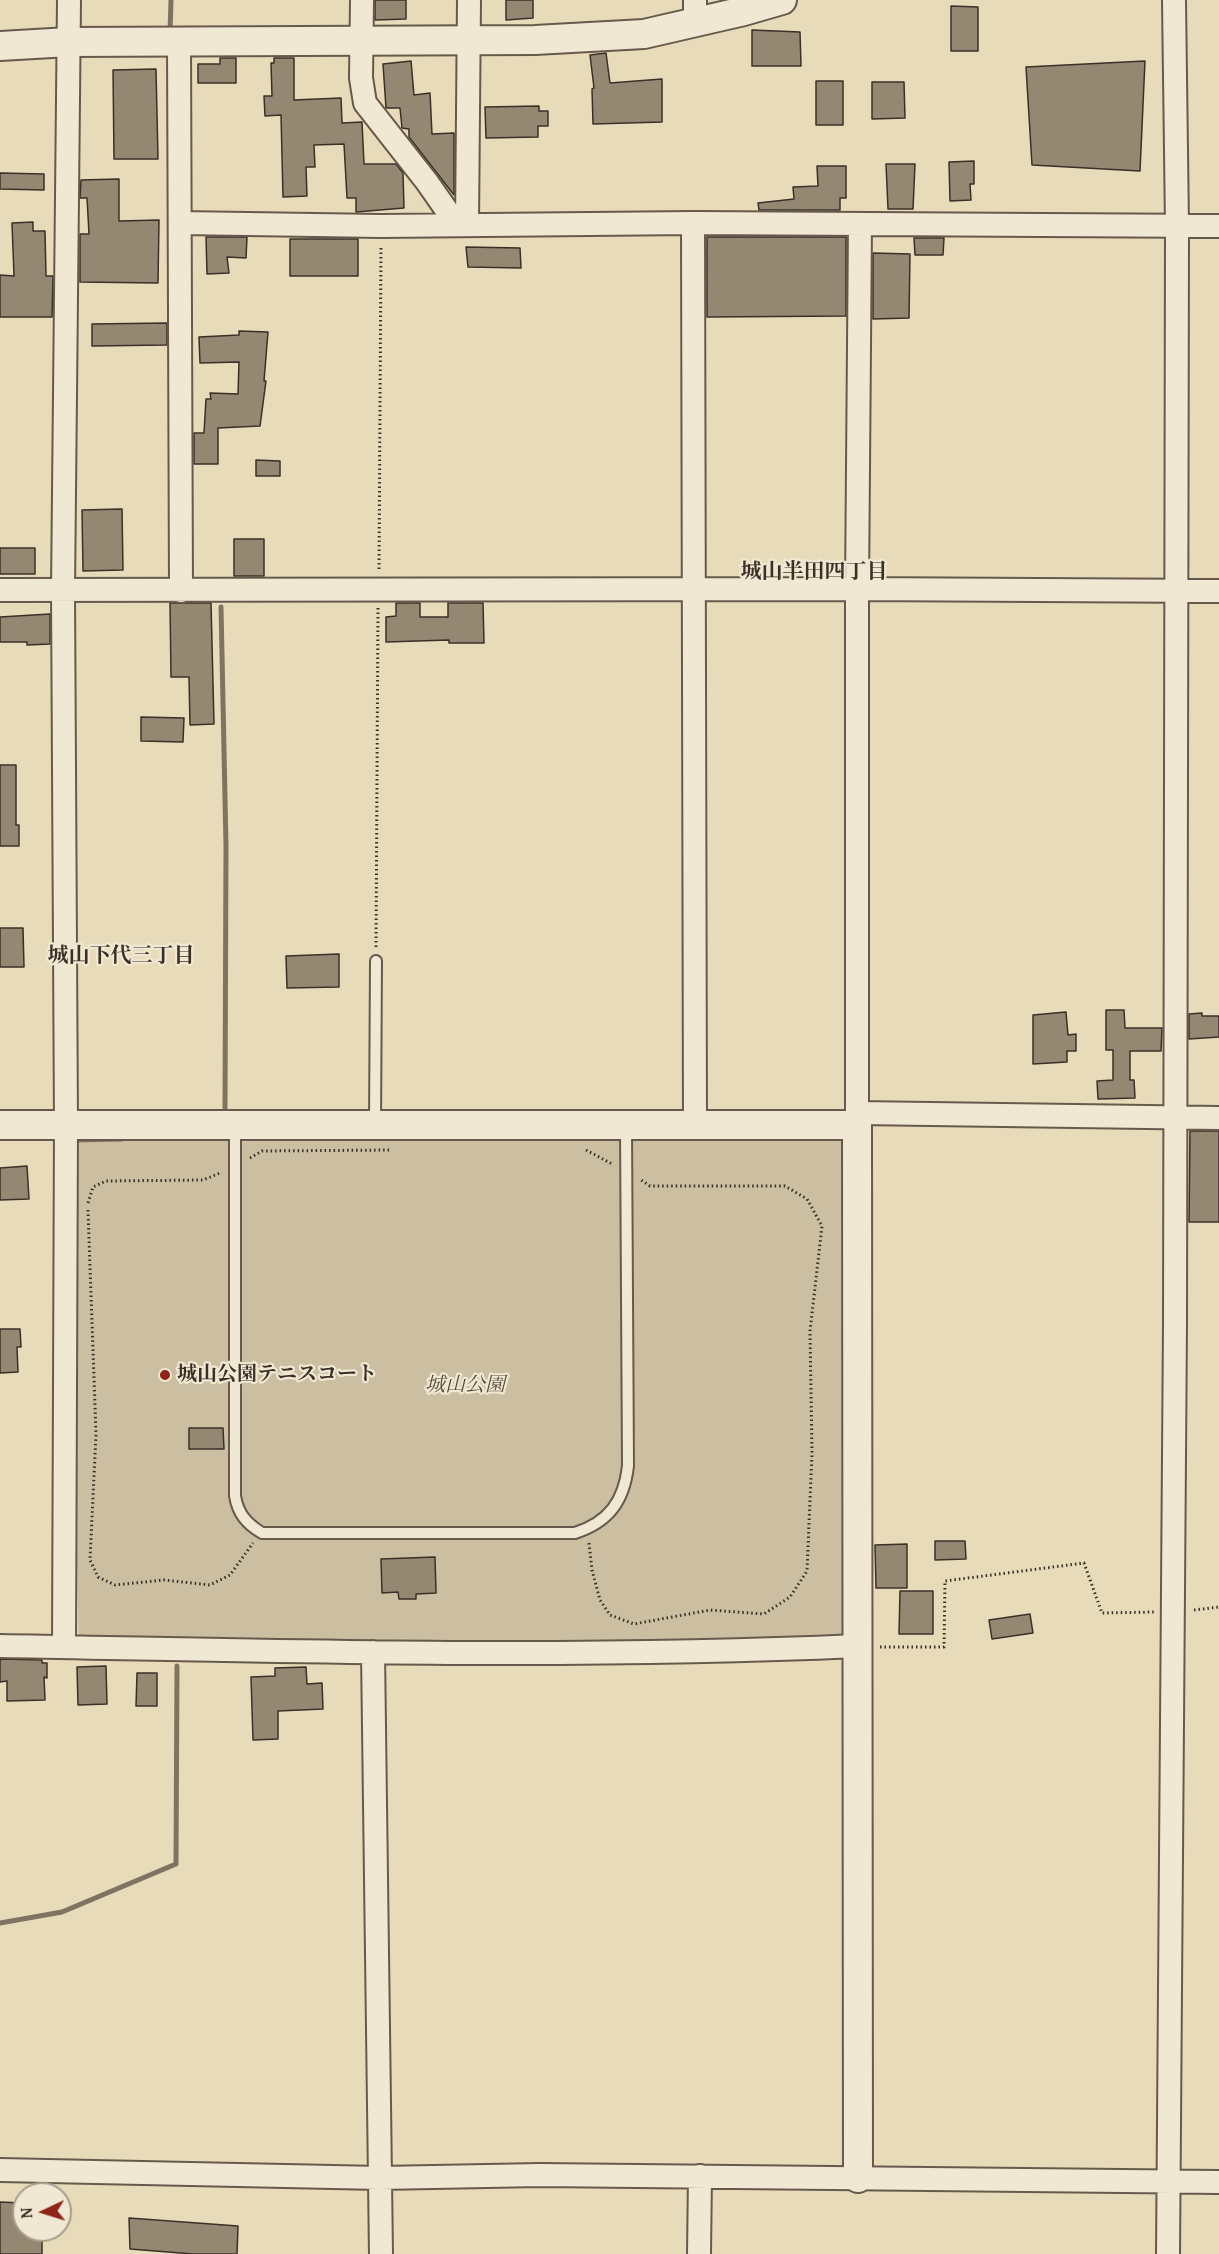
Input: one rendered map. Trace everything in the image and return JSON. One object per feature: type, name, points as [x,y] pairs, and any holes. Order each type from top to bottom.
[{"type":"street","points":[[64,1647],[66,1124],[63,591],[69,0]]},
{"type":"street","points":[[362,0],[361,78],[365,103],[462,225]]},
{"type":"street","points":[[462,225],[470,39],[469,0]]},
{"type":"street","points":[[0,46],[69,42],[536,40],[644,34],[695,12],[782,0]]},
{"type":"street","points":[[1168,2254],[1175,1118],[1177,227],[1174,0]]},
{"type":"street","points":[[178,41],[182,591]]},
{"type":"street","points":[[180,223],[1219,226]]},
{"type":"street","points":[[693,223],[695,1125]]},
{"type":"street","points":[[858,2178],[857,589],[860,224]]},
{"type":"street","points":[[0,590],[1219,591]]},
{"type":"street","points":[[0,1125],[695,1125],[857,1119],[1219,1118]]},
{"type":"street","points":[[0,1646],[373,1652],[720,1652],[858,1646]]},
{"type":"street","points":[[373,1652],[375,1947],[381,2254]]},
{"type":"street","points":[[0,2170],[381,2178],[540,2175],[1219,2182]]},
{"type":"street","points":[[699,2254],[700,2176]]},
{"type":"lane","points":[[375,1125],[376,961]]},
{"type":"lane","points":[[234,1125],[235,1496],[237,1509],[244,1519],[261,1532],[575,1533],[587,1529],[605,1516],[621,1499],[626,1482],[628,1466],[626,1125]]},
{"type":"path","points":[[261,1532],[230,1575],[210,1585],[164,1580],[115,1585],[98,1577],[90,1560],[96,1434],[88,1202],[93,1187],[106,1180],[203,1180],[234,1168],[262,1151],[402,1150]]},
{"type":"path","points":[[577,1150],[588,1150],[651,1186],[785,1186],[807,1199],[822,1226],[810,1332],[812,1453],[807,1571],[789,1597],[764,1614],[710,1610],[634,1624],[610,1615],[600,1600],[592,1570],[587,1529]]},
{"type":"path","points":[[858,1646],[944,1647],[945,1581],[1084,1563],[1102,1613],[1173,1612],[1219,1607]]},
{"type":"green space","name":"城山公園","points":[[66,1124],[857,1125],[857,1646],[79,1647]]},
{"type":"building","points":[[375,0],[406,0],[406,19],[375,20]]},
{"type":"building","points":[[506,0],[533,0],[533,18],[506,20]]},
{"type":"building","points":[[951,6],[978,7],[978,51],[951,51]]},
{"type":"building","points":[[752,30],[800,32],[801,66],[752,66]]},
{"type":"building","points":[[606,53],[610,83],[662,79],[662,122],[593,124],[592,89],[594,88],[590,55]]},
{"type":"building","points":[[220,58],[236,58],[236,83],[198,83],[198,64],[220,64]]},
{"type":"building","points":[[274,58],[294,58],[294,100],[341,98],[342,123],[362,122],[364,164],[396,164],[403,173],[404,208],[356,212],[356,198],[347,198],[344,144],[314,145],[315,167],[306,167],[307,196],[283,197],[281,115],[265,116],[264,96],[272,96],[271,63],[274,63]]},
{"type":"building","points":[[411,61],[414,95],[430,93],[432,134],[454,133],[454,195],[409,137],[409,129],[402,128],[400,108],[386,108],[383,64]]},
{"type":"building","points":[[1145,61],[1140,171],[1032,165],[1026,67]]},
{"type":"building","points":[[156,69],[158,159],[114,159],[113,70]]},
{"type":"building","points":[[816,81],[843,81],[843,125],[816,125]]},
{"type":"building","points":[[872,82],[904,82],[905,118],[872,119]]},
{"type":"building","points":[[539,106],[539,111],[548,111],[548,126],[538,126],[538,137],[486,138],[485,107]]},
{"type":"building","points":[[974,161],[974,184],[970,184],[971,200],[950,201],[949,162]]},
{"type":"building","points":[[886,164],[915,164],[913,209],[888,209]]},
{"type":"building","points":[[817,166],[846,166],[846,198],[840,198],[840,210],[759,210],[758,203],[794,199],[793,187],[818,186]]},
{"type":"building","points":[[0,173],[44,174],[44,190],[0,189]]},
{"type":"building","points":[[119,179],[119,221],[159,220],[158,283],[80,282],[80,234],[89,234],[87,198],[80,198],[81,180]]},
{"type":"building","points":[[33,222],[33,231],[45,231],[46,276],[53,276],[52,317],[0,317],[0,275],[14,276],[12,223]]},
{"type":"building","points":[[206,237],[247,237],[246,258],[227,257],[229,273],[207,274]]},
{"type":"building","points":[[707,237],[846,237],[846,316],[707,317]]},
{"type":"building","points":[[914,238],[944,238],[943,255],[915,255]]},
{"type":"building","points":[[290,239],[358,239],[358,276],[290,276]]},
{"type":"building","points":[[466,247],[520,248],[521,268],[468,267]]},
{"type":"building","points":[[873,253],[910,254],[909,318],[873,319]]},
{"type":"building","points":[[167,323],[167,345],[92,346],[92,324]]},
{"type":"building","points":[[239,331],[268,332],[264,381],[266,381],[260,426],[218,428],[218,464],[194,464],[194,433],[204,433],[206,399],[211,399],[210,393],[238,394],[239,362],[200,363],[199,337],[239,335]]},
{"type":"building","points":[[256,460],[280,461],[280,476],[256,476]]},
{"type":"building","points":[[122,509],[123,570],[83,571],[82,510]]},
{"type":"building","points":[[234,539],[264,539],[264,576],[234,576]]},
{"type":"building","points":[[0,548],[35,548],[35,574],[0,574]]},
{"type":"building","points":[[170,603],[211,603],[214,724],[190,725],[189,677],[171,677]]},
{"type":"building","points":[[396,603],[420,603],[420,617],[448,617],[448,603],[483,603],[484,643],[449,643],[449,640],[386,642],[386,617],[396,616]]},
{"type":"building","points":[[50,614],[50,644],[27,645],[27,642],[0,642],[0,617]]},
{"type":"building","points":[[141,717],[184,718],[183,742],[141,741]]},
{"type":"building","points":[[0,765],[16,765],[16,825],[19,825],[19,846],[0,846]]},
{"type":"building","points":[[0,928],[23,928],[24,967],[0,967]]},
{"type":"building","points":[[339,954],[339,987],[287,988],[286,956]]},
{"type":"building","points":[[1106,1010],[1124,1010],[1125,1028],[1162,1028],[1161,1051],[1130,1051],[1130,1080],[1134,1080],[1135,1098],[1098,1099],[1097,1081],[1113,1080],[1113,1050],[1106,1050]]},
{"type":"building","points":[[1066,1012],[1068,1035],[1076,1034],[1076,1051],[1067,1051],[1067,1062],[1033,1064],[1033,1015]]},
{"type":"building","points":[[1202,1013],[1202,1016],[1219,1016],[1219,1037],[1189,1039],[1189,1014]]},
{"type":"building","points":[[1190,1131],[1219,1131],[1219,1222],[1189,1222]]},
{"type":"building","points":[[27,1166],[29,1199],[0,1200],[0,1168]]},
{"type":"building","points":[[0,1329],[20,1329],[21,1347],[17,1347],[18,1372],[0,1373]]},
{"type":"building","points":[[189,1428],[223,1428],[224,1449],[189,1449]]},
{"type":"building","points":[[935,1541],[965,1541],[966,1559],[935,1560]]},
{"type":"building","points":[[907,1544],[907,1588],[876,1588],[875,1545]]},
{"type":"building","points":[[435,1557],[436,1593],[416,1594],[416,1599],[399,1599],[398,1592],[382,1593],[381,1559]]},
{"type":"building","points":[[900,1591],[933,1591],[933,1634],[899,1634]]},
{"type":"building","points":[[1030,1614],[1033,1633],[992,1639],[989,1620]]},
{"type":"building","points":[[0,1659],[42,1660],[42,1663],[47,1663],[47,1678],[44,1677],[45,1700],[7,1701],[7,1681],[0,1682]]},
{"type":"building","points":[[106,1666],[107,1704],[78,1705],[77,1667]]},
{"type":"building","points":[[306,1667],[307,1684],[322,1683],[323,1709],[278,1711],[278,1739],[253,1740],[251,1677],[275,1676],[275,1668]]},
{"type":"building","points":[[137,1673],[157,1673],[157,1706],[136,1706]]},
{"type":"building","points":[[0,2202],[12,2202],[12,2242],[42,2242],[42,2254],[0,2254]]},
{"type":"building","points":[[129,2218],[238,2226],[237,2254],[193,2254],[130,2249]]},
{"type":"waterway","points":[[170,33],[171,0]]},
{"type":"waterway","points":[[221,607],[226,846],[225,1108]]},
{"type":"waterway","points":[[74,1143],[74,1140],[122,1139]]},
{"type":"waterway","points":[[0,1923],[62,1912],[176,1864],[177,1666]]},
{"type":"place","name":"城山公園テニスコート","points":[[165,1375]]},
{"type":"district","name":"城山半田四丁目","points":[[814,573]]},
{"type":"district","name":"城山下代三丁目","points":[[121,957]]}]
